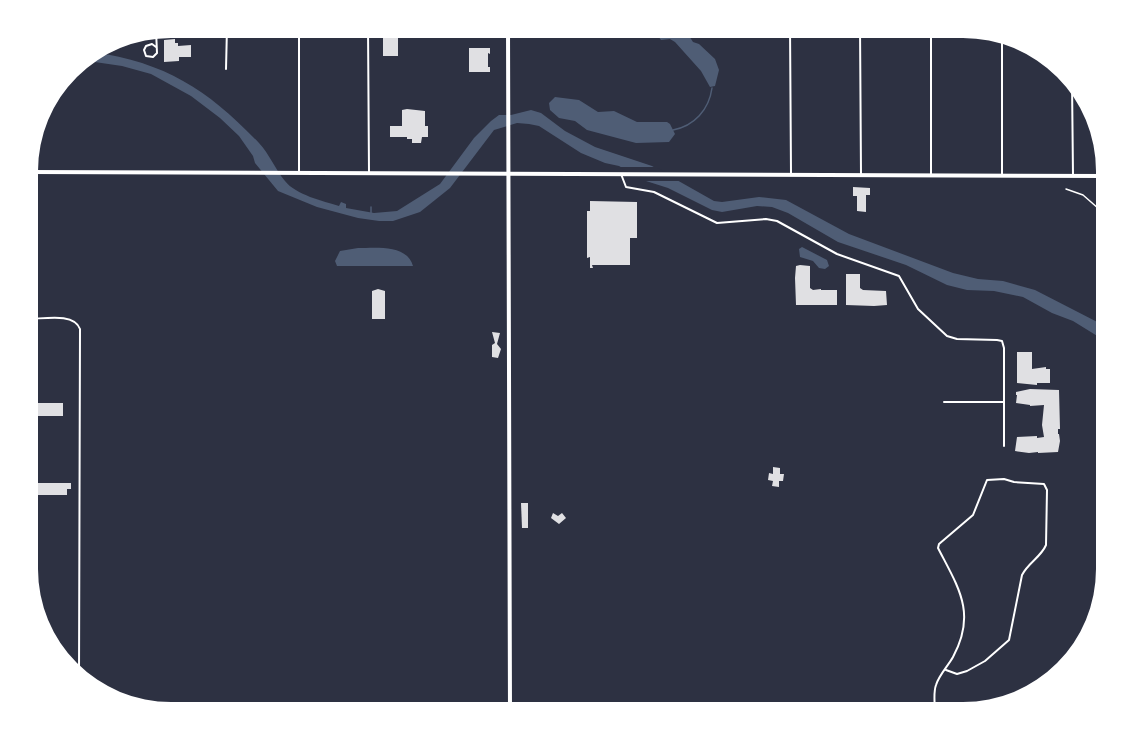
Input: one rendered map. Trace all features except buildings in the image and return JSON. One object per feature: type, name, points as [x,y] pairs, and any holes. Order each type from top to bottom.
[{"type":"main road","points":[[508,38],[510,702]]},
{"type":"main road","points":[[38,172],[1096,176]]},
{"type":"street","points":[[226,69],[227,38]]},
{"type":"street","points":[[299,38],[299,173]]},
{"type":"street","points":[[368,38],[369,173]]},
{"type":"street","points":[[790,38],[791,175]]},
{"type":"street","points":[[860,38],[861,175]]},
{"type":"street","points":[[931,175],[932,38]]},
{"type":"street","points":[[156,39],[157,51],[154,56],[148,57],[145,54],[145,48],[148,45],[156,46]]},
{"type":"street","points":[[1002,44],[1002,176]]},
{"type":"street","points":[[1072,94],[1073,176]]},
{"type":"street","points":[[621,174],[626,187],[654,192],[717,223],[771,219],[837,254],[899,276],[918,309],[947,336],[957,339],[1002,341],[1004,348],[1004,446]]},
{"type":"street","points":[[38,319],[70,319],[78,323],[80,329],[79,666]]},
{"type":"street","points":[[944,402],[1004,402]]},
{"type":"street","points":[[935,702],[937,682],[946,670],[963,633],[965,616],[962,597],[955,578],[938,548],[939,544],[973,515],[987,480],[1004,479],[1044,484],[1047,490],[1046,545],[1044,551],[1025,568],[1022,575],[1009,640],[986,661],[968,671],[957,674],[946,670]]},
{"type":"path","points":[[1066,189],[1083,195],[1096,206]]},
{"type":"water","points":[[660,38],[690,38],[693,42],[699,44],[715,59],[719,70],[715,86],[710,87],[701,71],[675,42],[670,39],[661,40]]},
{"type":"water","points":[[105,54],[119,57],[143,63],[185,82],[204,94],[240,124],[263,148],[290,186],[310,197],[339,206],[341,202],[346,204],[346,208],[374,213],[397,211],[440,184],[474,138],[491,121],[499,115],[511,115],[531,110],[541,113],[565,131],[595,147],[652,166],[714,201],[759,197],[786,200],[849,234],[953,273],[978,279],[1003,281],[1035,290],[1096,321],[1096,335],[1073,321],[1052,313],[1023,297],[994,291],[967,290],[947,285],[906,265],[838,242],[788,213],[772,207],[757,206],[722,212],[712,210],[668,188],[646,181],[619,166],[581,153],[539,126],[529,124],[517,123],[494,130],[450,188],[420,212],[393,221],[379,221],[317,207],[278,191],[255,163],[253,156],[239,136],[191,96],[151,74],[94,62]]},
{"type":"water","points":[[555,97],[579,100],[598,112],[614,111],[637,122],[667,122],[675,134],[669,142],[636,143],[587,130],[575,121],[559,118],[550,110],[549,103]]},
{"type":"water","points":[[802,247],[827,260],[829,266],[825,269],[819,268],[813,261],[800,257],[799,249]]},
{"type":"water","points":[[358,248],[398,251],[410,259],[413,266],[337,266],[335,261],[340,251]]},
{"type":"pier","points":[[619,167],[656,167],[680,181],[643,181]]},
{"type":"waterway","points":[[673,130],[688,125],[699,116],[708,103],[712,88]]},
{"type":"waterway","points":[[371,207],[371,214]]}]
